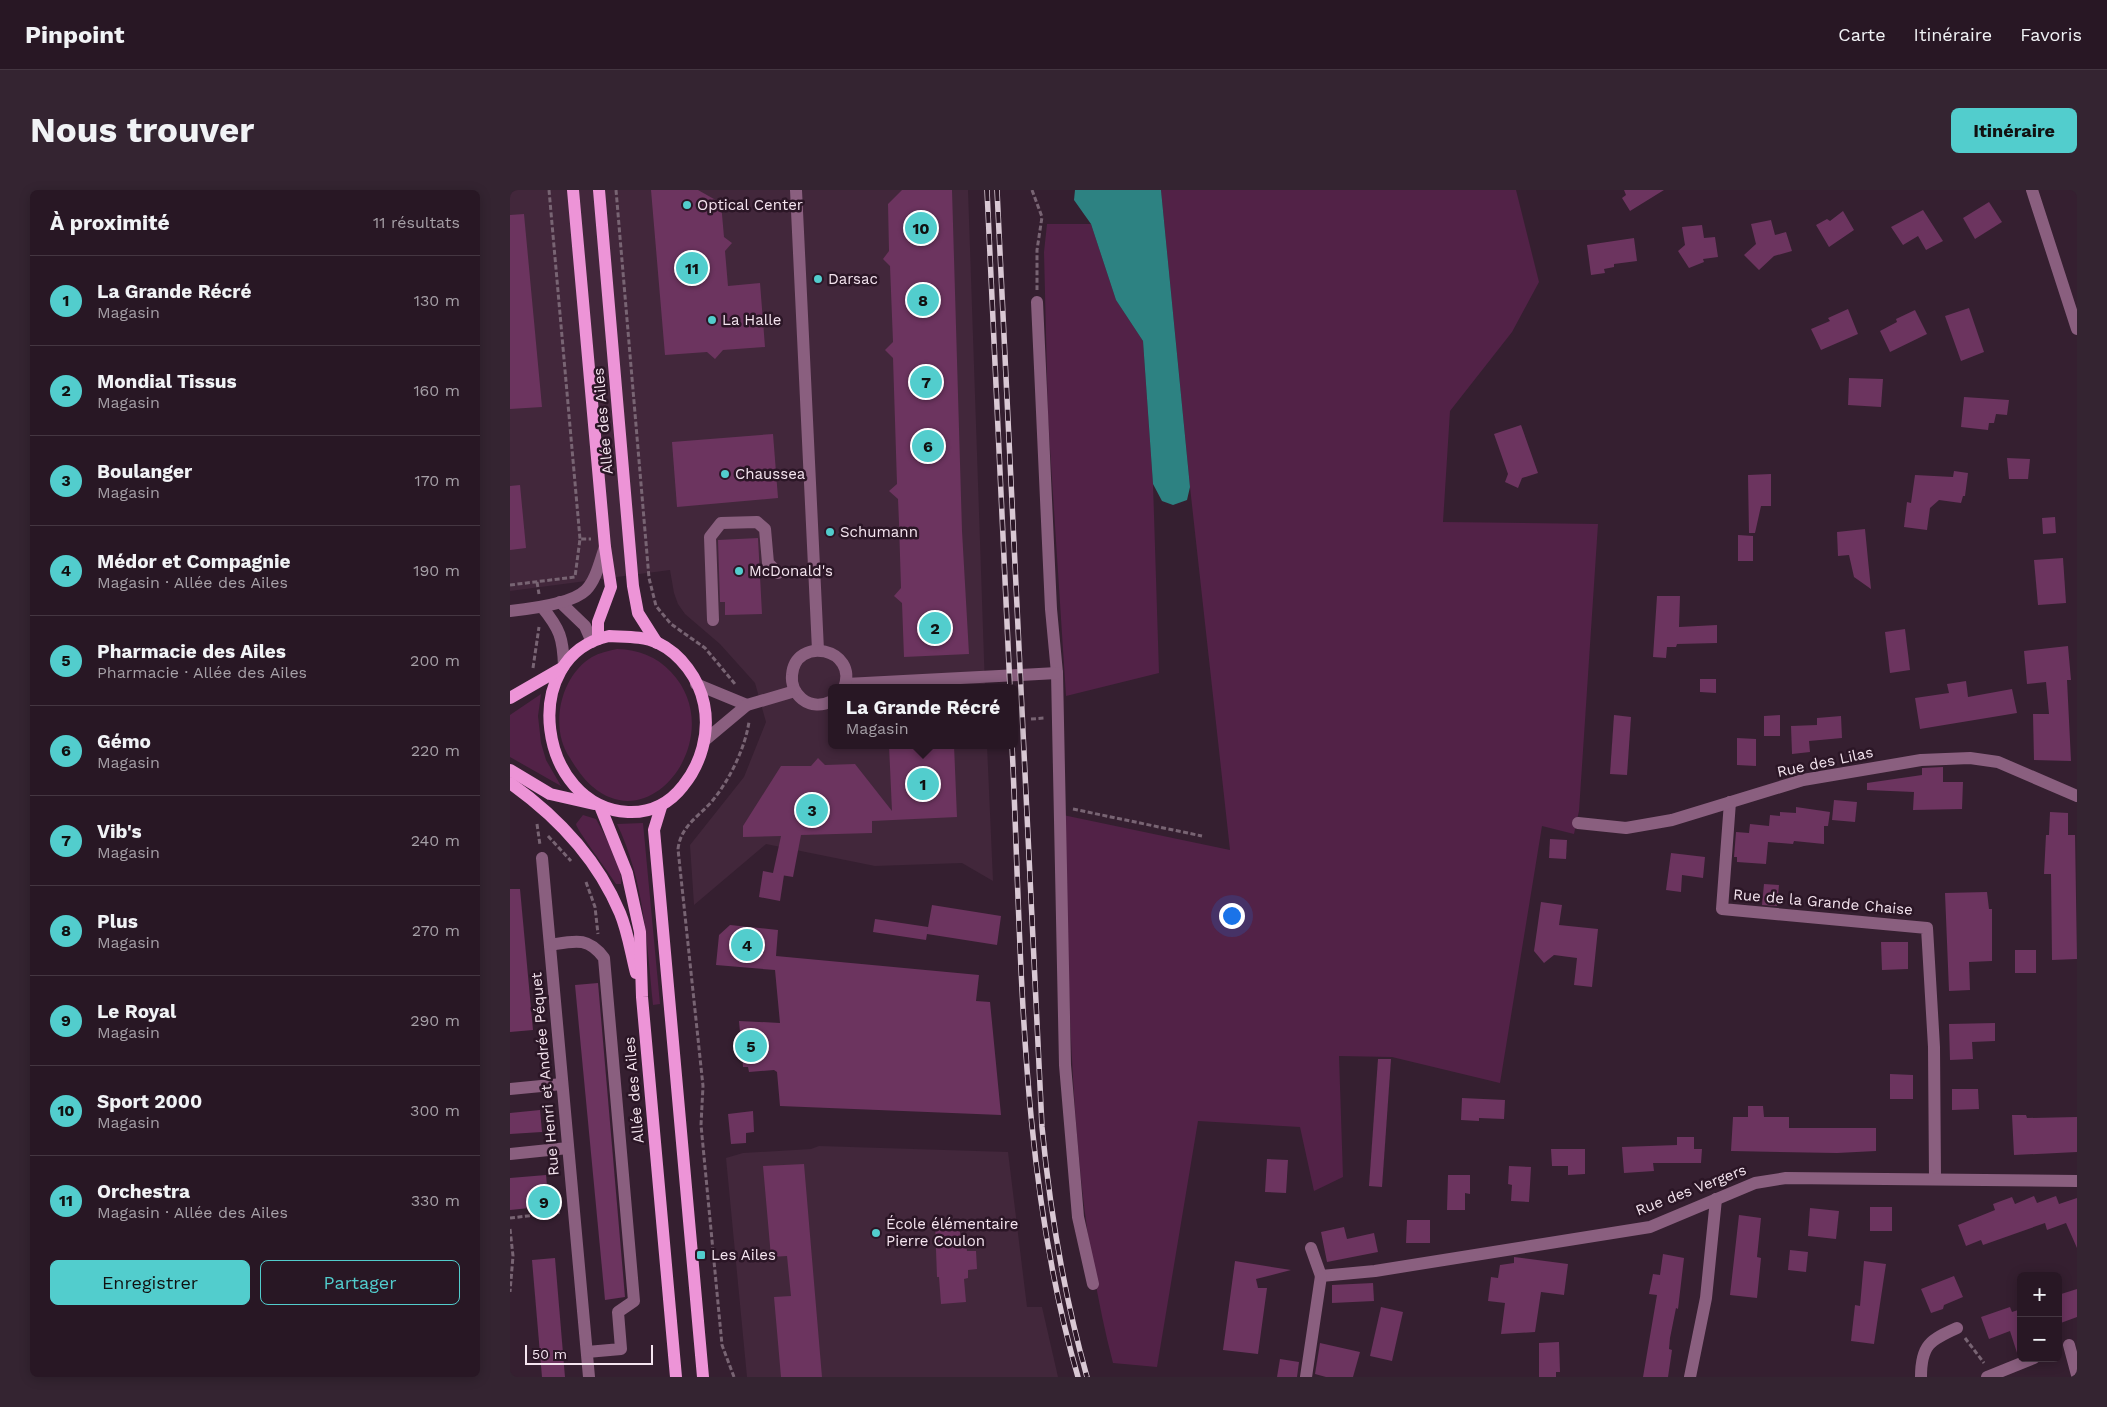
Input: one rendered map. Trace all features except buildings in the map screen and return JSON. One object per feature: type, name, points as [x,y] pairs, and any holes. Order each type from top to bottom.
[{"type":"main road","name":"Allée des Ailes","points":[[573,190],[605,547],[611,587],[598,622],[595,640]]},
{"type":"main road","name":"Allée des Ailes","points":[[599,190],[633,586],[638,613],[657,643]]},
{"type":"main road","points":[[510,698],[563,667],[595,640],[609,636],[633,637],[657,643],[676,655],[689,669],[704,704],[706,725],[700,758],[690,778],[680,791],[660,807],[641,812],[619,811],[550,794],[510,770]]},
{"type":"main road","points":[[563,667],[553,687],[550,704],[550,735],[561,766],[570,780],[599,805]]},
{"type":"main road","points":[[510,783],[547,812],[592,859],[621,914],[642,997]]},
{"type":"main road","name":"Allée des Ailes","points":[[599,805],[627,873],[640,932],[642,997],[676,1377]]},
{"type":"main road","points":[[660,807],[654,830],[703,1377]]},
{"type":"street","points":[[796,190],[818,650]]},
{"type":"street","points":[[2032,190],[2077,329]]},
{"type":"street","points":[[1037,302],[1051,609],[1057,673],[1065,1065],[1078,1217],[1093,1284]]},
{"type":"street","points":[[713,620],[710,537],[721,523],[757,522],[765,529],[768,563],[778,573]]},
{"type":"street","points":[[510,611],[542,608],[585,592],[593,579],[605,547]]},
{"type":"street","points":[[560,602],[585,626],[595,640]]},
{"type":"street","points":[[542,608],[556,625],[563,642],[563,667]]},
{"type":"street","points":[[828,702],[813,704],[795,692],[791,678],[795,664],[804,654],[818,650],[838,657],[845,669],[845,684]]},
{"type":"street","points":[[878,684],[1057,673]]},
{"type":"street","points":[[696,684],[747,705]]},
{"type":"street","points":[[704,741],[747,705],[795,692]]},
{"type":"street","name":"Rue des Lilas","points":[[1578,823],[1626,828],[1672,820],[1803,780],[1920,760],[1970,758],[1998,762],[2077,796]]},
{"type":"street","name":"Rue de la Grande Chaise","points":[[1730,802],[1722,909],[1927,928],[1934,1047],[1935,1179]]},
{"type":"street","name":"Rue Henri et Andrée Péquet","points":[[542,858],[589,1377]]},
{"type":"street","points":[[550,944],[578,940],[595,946],[604,958],[634,1301],[618,1312],[621,1349],[587,1352]]},
{"type":"street","points":[[510,1088],[562,1084]]},
{"type":"street","points":[[510,1154],[568,1148]]},
{"type":"street","name":"Rue des Vergers","points":[[1321,1276],[1375,1270],[1650,1227],[1755,1183],[1786,1178],[2077,1181]]},
{"type":"street","points":[[1690,1377],[1706,1298],[1716,1199]]},
{"type":"street","points":[[1306,1377],[1321,1276],[1311,1248]]},
{"type":"street","points":[[1921,1377],[1921,1364],[1925,1347],[1932,1340],[1957,1328]]},
{"type":"street","points":[[2068,1345],[2077,1375]]},
{"type":"street","points":[[1990,1376],[2024,1362]]},
{"type":"path","points":[[549,190],[580,539]]},
{"type":"path","points":[[616,190],[646,535]]},
{"type":"path","points":[[1032,190],[1042,217],[1037,250],[1037,302]]},
{"type":"path","points":[[510,585],[537,582],[542,608],[532,674]]},
{"type":"path","points":[[1060,806],[1202,836]]},
{"type":"path","points":[[537,823],[572,863]]},
{"type":"path","points":[[584,876],[595,907],[600,937]]},
{"type":"path","points":[[695,1022],[703,1086],[701,1125],[722,1345],[734,1377]]},
{"type":"path","points":[[510,1218],[574,1211]]},
{"type":"path","points":[[510,1228],[512,1257],[510,1292]]},
{"type":"path","points":[[1957,1328],[1990,1376]]},
{"type":"shaded area","points":[[510,190],[968,190],[985,684],[828,684],[828,749],[987,749],[993,881],[962,863],[875,866],[766,844],[694,905],[690,845],[744,777],[766,722],[755,683],[720,644],[685,614],[678,604],[674,593],[670,570],[510,591]]},
{"type":"shaded area","points":[[1075,190],[1161,190],[1190,487],[1187,500],[1173,505],[1162,501],[1153,484],[1143,341],[1116,300],[1091,224],[1074,200]]},
{"type":"shaded area","points":[[1161,190],[1516,190],[1539,282],[1512,332],[1450,411],[1443,522],[1598,524],[1579,811],[1574,834],[1542,826],[1500,1083],[1392,1057],[1339,1056],[1343,1177],[1314,1191],[1300,1127],[1198,1121],[1157,1367],[1113,1363],[1098,1296],[1087,1228],[1074,1091],[1063,815],[1230,850],[1190,487]]},
{"type":"shaded area","points":[[1047,224],[1091,224],[1116,300],[1143,341],[1153,484],[1159,673],[1066,696],[1048,417],[1044,252]]},
{"type":"shaded area","points":[[617,649],[647,655],[665,666],[687,697],[692,723],[688,749],[677,772],[660,790],[639,800],[616,799],[593,787],[583,777],[570,758],[560,732],[561,703],[565,689],[572,677],[592,657]]},
{"type":"shaded area","points":[[541,694],[538,716],[541,743],[546,760],[561,786],[510,757],[510,715]]},
{"type":"shaded area","points":[[583,815],[596,819],[617,860],[621,884],[616,884],[577,828],[576,824]]},
{"type":"shaded area","points":[[643,823],[660,1004],[653,1005],[646,935],[639,890],[626,845],[617,824]]},
{"type":"shaded area","name":"École élémentaire Pierre Coulon","points":[[819,1146],[1008,1152],[1027,1307],[1042,1307],[1058,1377],[747,1377],[726,1158],[743,1153],[811,1149]]},
{"type":"railway","points":[[987,190],[1010,684]]},
{"type":"railway","points":[[997,190],[1042,1127],[1059,1253],[1071,1315],[1087,1377]]},
{"type":"railway","points":[[1012,749],[1022,984],[1034,1144],[1044,1223],[1059,1300],[1078,1377]]},
{"type":"place","name":"Optical Center","points":[[687,205]]},
{"type":"place","name":"Sport 2000","points":[[921,228]]},
{"type":"place","name":"Orchestra","points":[[692,268]]},
{"type":"place","name":"Darsac","points":[[818,279]]},
{"type":"place","name":"Plus","points":[[923,300]]},
{"type":"place","name":"La Halle","points":[[712,320]]},
{"type":"place","name":"Vib's","points":[[926,382]]},
{"type":"place","name":"Gémo","points":[[928,446]]},
{"type":"place","name":"Chaussea","points":[[725,474]]},
{"type":"place","name":"Schumann","points":[[830,532]]},
{"type":"place","name":"McDonald's","points":[[739,571]]},
{"type":"place","name":"Mondial Tissus","points":[[935,628]]},
{"type":"place","name":"La Grande Récré","points":[[923,784]]},
{"type":"place","name":"Boulanger","points":[[812,810]]},
{"type":"place","name":"Médor et Compagnie","points":[[747,945]]},
{"type":"place","name":"Pharmacie des Ailes","points":[[751,1046]]},
{"type":"place","name":"Le Royal","points":[[544,1202]]},
{"type":"place","name":"École élémentaire Pierre Coulon","points":[[876,1233]]},
{"type":"place","name":"Les Ailes","points":[[701,1255]]}]
